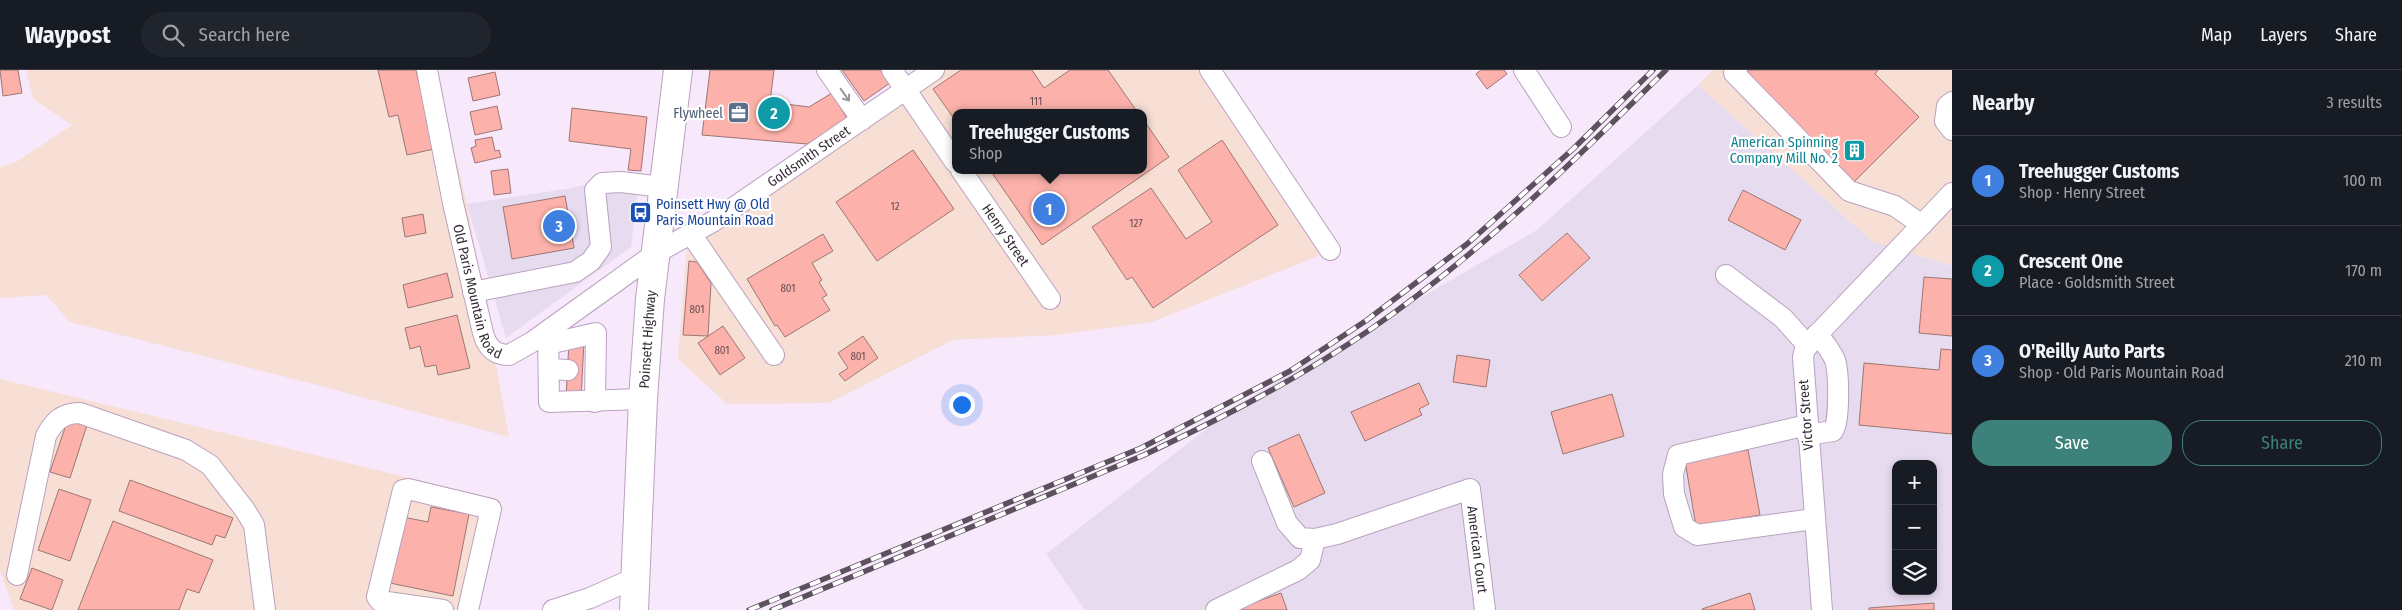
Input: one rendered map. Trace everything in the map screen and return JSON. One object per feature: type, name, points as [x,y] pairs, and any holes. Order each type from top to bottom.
[{"type":"highway","name":"Poinsett Highway","points":[[634,610],[643,399],[662,187],[678,70]]},
{"type":"street","name":"Old Paris Mountain Road","points":[[427,70],[473,292],[486,343],[496,353],[515,354],[548,338],[592,298],[656,253]]},
{"type":"street","points":[[827,70],[862,120]]},
{"type":"street","points":[[892,70],[952,158]]},
{"type":"street","name":"Goldsmith Street","points":[[656,253],[714,221],[934,70]]},
{"type":"street","points":[[1210,70],[1330,250]]},
{"type":"street","points":[[1524,70],[1561,127]]},
{"type":"street","points":[[1736,70],[1734,73],[1849,191],[1895,206],[1922,225]]},
{"type":"street","points":[[1952,102],[1947,106],[1945,121],[1952,130]]},
{"type":"street","name":"Henry Street","points":[[964,174],[1050,299]]},
{"type":"street","points":[[473,292],[575,272],[590,261],[602,247],[595,190],[602,183],[621,182],[662,187]]},
{"type":"street","points":[[1812,340],[1952,193]]},
{"type":"street","points":[[691,234],[774,355]]},
{"type":"street","points":[[575,272],[592,298]]},
{"type":"street","points":[[1726,275],[1812,340],[1828,348],[1836,364],[1837,421],[1833,431],[1807,430],[1678,455],[1673,474],[1674,488],[1684,527],[1697,535],[1814,519]]},
{"type":"street","points":[[548,338],[596,332],[574,371],[549,402],[643,399]]},
{"type":"street","points":[[548,338],[595,402]]},
{"type":"street","name":"Victor Street","points":[[1812,340],[1803,357],[1822,610]]},
{"type":"street","points":[[18,575],[46,436],[52,424],[60,417],[68,413],[80,413],[186,450],[210,466],[245,510],[254,525],[265,610]]},
{"type":"street","points":[[1216,610],[1298,570],[1310,560],[1315,539],[1300,538],[1287,523],[1262,461]]},
{"type":"street","points":[[443,610],[417,609],[380,602],[377,597],[400,492],[405,489],[491,509],[468,610]]},
{"type":"street","name":"American Court","points":[[1315,539],[1337,534],[1470,490],[1485,610]]},
{"type":"street","points":[[553,610],[590,598],[635,578]]},
{"type":"shaded area","points":[[26,70],[435,70],[467,204],[509,437],[317,385],[70,322],[46,295],[0,298],[0,167],[16,162],[72,125],[33,99]]},
{"type":"shaded area","points":[[926,70],[1206,70],[1329,252],[1152,322],[1057,335],[953,340],[829,403],[727,404],[678,359],[687,243]]},
{"type":"shaded area","points":[[1713,70],[1952,70],[1952,266],[1872,241],[1698,85]]},
{"type":"shaded area","points":[[1698,85],[1872,241],[1952,266],[1952,610],[1085,610],[1046,554],[1237,405],[1537,230]]},
{"type":"shaded area","points":[[640,173],[631,247],[506,338],[467,204],[566,189]]},
{"type":"shaded area","points":[[0,379],[501,500],[477,610],[14,610],[0,570]]},
{"type":"building","points":[[0,70],[18,70],[22,93],[3,96]]},
{"type":"building","points":[[378,70],[416,70],[434,149],[407,155],[398,115],[389,117]]},
{"type":"building","points":[[710,70],[774,70],[770,102],[809,107],[832,93],[848,120],[807,144],[702,135]]},
{"type":"building","points":[[842,70],[881,70],[890,83],[864,101]]},
{"type":"building","points":[[961,70],[1032,70],[1044,88],[1070,70],[1108,70],[1135,109],[952,109],[952,116],[933,89]]},
{"type":"building","points":[[1481,70],[1504,70],[1507,74],[1487,89],[1476,74]]},
{"type":"building","name":"American Spinning Company Mill No. 2","points":[[1749,70],[1878,70],[1875,74],[1919,117],[1854,182],[1745,74]]},
{"type":"building","points":[[495,72],[500,95],[473,101],[468,78]]},
{"type":"building","points":[[497,106],[502,129],[475,135],[470,112]]},
{"type":"building","points":[[572,108],[647,117],[641,171],[628,170],[631,149],[569,141]]},
{"type":"building","points":[[1147,125],[1169,157],[1147,172]]},
{"type":"building","points":[[492,137],[495,151],[499,150],[501,157],[475,163],[471,148],[476,146],[475,140]]},
{"type":"building","points":[[1222,140],[1278,225],[1153,308],[1132,277],[1127,280],[1092,227],[1151,188],[1186,239],[1212,222],[1178,170]]},
{"type":"building","points":[[913,150],[954,209],[877,261],[836,202]]},
{"type":"building","points":[[508,169],[511,193],[494,195],[491,171]]},
{"type":"building","points":[[993,174],[1144,174],[1042,245]]},
{"type":"building","points":[[1743,190],[1801,220],[1785,250],[1728,220]]},
{"type":"building","points":[[565,196],[574,248],[512,259],[503,207]]},
{"type":"building","points":[[423,214],[426,233],[405,237],[402,218]]},
{"type":"building","points":[[1567,233],[1590,258],[1542,301],[1519,275]]},
{"type":"building","points":[[823,234],[833,251],[812,263],[822,280],[819,282],[827,295],[822,298],[830,310],[785,337],[777,325],[775,326],[747,279]]},
{"type":"building","points":[[689,261],[697,262],[711,283],[708,336],[683,335]]},
{"type":"building","points":[[447,273],[453,297],[408,308],[403,285]]},
{"type":"building","points":[[1924,277],[1952,279],[1952,336],[1919,333]]},
{"type":"building","points":[[457,315],[470,368],[438,375],[436,365],[425,367],[420,346],[410,349],[405,328]]},
{"type":"building","points":[[723,326],[745,358],[720,375],[698,343]]},
{"type":"building","points":[[863,336],[878,358],[845,381],[839,374],[848,368],[838,353]]},
{"type":"building","points":[[569,341],[584,342],[581,399],[566,398]]},
{"type":"building","points":[[1941,349],[1952,350],[1952,434],[1859,425],[1864,363],[1939,370]]},
{"type":"building","points":[[1457,355],[1490,360],[1486,387],[1453,382]]},
{"type":"building","points":[[1419,383],[1429,404],[1419,409],[1422,415],[1365,441],[1351,412]]},
{"type":"building","points":[[1612,394],[1624,436],[1563,454],[1551,412]]},
{"type":"building","points":[[69,416],[88,422],[70,478],[50,472]]},
{"type":"building","points":[[1299,434],[1325,493],[1294,507],[1268,448]]},
{"type":"building","points":[[1748,450],[1760,515],[1696,526],[1685,461]]},
{"type":"building","points":[[130,480],[233,518],[225,538],[216,535],[212,545],[119,511]]},
{"type":"building","points":[[59,489],[91,500],[70,561],[38,550]]},
{"type":"building","points":[[431,507],[469,514],[453,596],[390,583],[403,517],[428,522]]},
{"type":"building","points":[[113,521],[213,560],[199,593],[187,589],[179,610],[78,610]]},
{"type":"building","points":[[32,568],[63,580],[52,610],[20,599]]},
{"type":"building","points":[[1281,593],[1287,610],[1233,610]]},
{"type":"building","points":[[1750,593],[1755,610],[1702,610],[1702,609]]},
{"type":"building","points":[[1934,603],[1934,610],[1869,610],[1869,608]]},
{"type":"railway","points":[[749,610],[1141,448],[1290,371],[1367,320],[1467,244],[1573,149],[1653,70]]},
{"type":"railway","points":[[772,610],[1144,455],[1289,381],[1371,329],[1450,270],[1560,173],[1666,70]]},
{"type":"place","name":"Flywheel","points":[[739,113]]},
{"type":"place","name":"Crescent One","points":[[774,113]]},
{"type":"place","name":"American Spinning Company Mill No. 2","points":[[1854,150]]},
{"type":"place","name":"Treehugger Customs","points":[[1049,209]]},
{"type":"place","name":"Poinsett Hwy @ Old Paris Mountain Road","points":[[640,212]]},
{"type":"place","name":"O'Reilly Auto Parts","points":[[559,226]]}]
